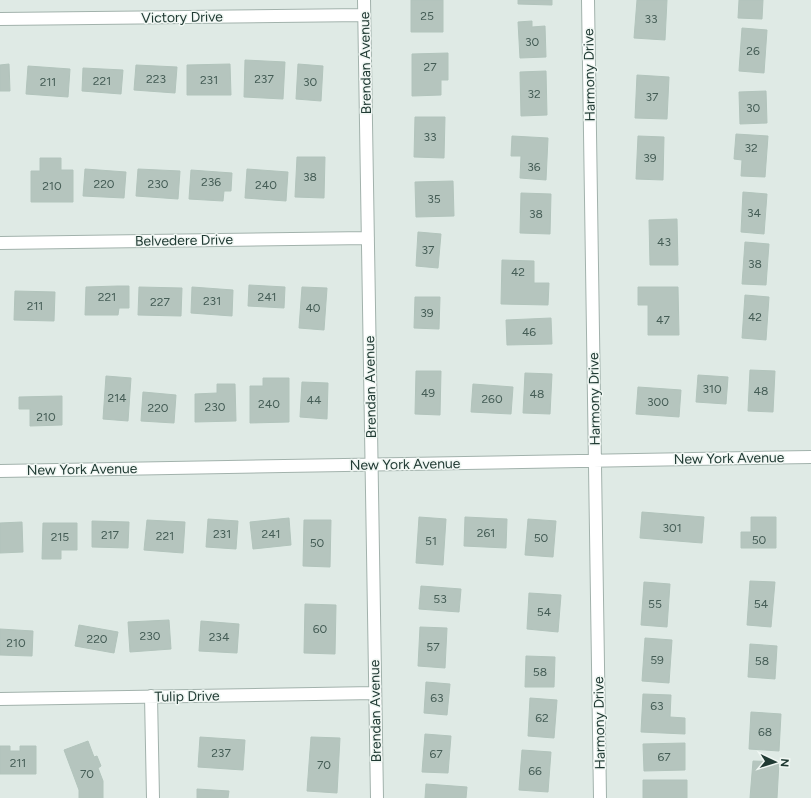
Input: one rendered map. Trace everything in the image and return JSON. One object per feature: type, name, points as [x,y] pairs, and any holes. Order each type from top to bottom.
[{"type":"street","name":"Brendan Avenue","points":[[364,0],[377,798]]},
{"type":"street","name":"Harmony Drive","points":[[588,0],[600,798]]},
{"type":"street","name":"Victory Drive","points":[[0,19],[364,15]]},
{"type":"street","name":"Belvedere Drive","points":[[0,243],[368,238]]},
{"type":"street","name":"New York Avenue","points":[[0,470],[811,457]]},
{"type":"street","name":"Tulip Drive","points":[[0,699],[375,693]]},
{"type":"street","points":[[151,696],[153,798]]},
{"type":"building","points":[[411,0],[443,0],[443,32],[411,32]]},
{"type":"building","points":[[518,0],[552,0],[552,5],[518,4]]},
{"type":"building","points":[[637,0],[667,0],[665,40],[634,38]]},
{"type":"building","points":[[739,0],[763,0],[762,19],[738,18]]},
{"type":"building","points":[[532,21],[532,27],[545,26],[546,57],[520,58],[518,22]]},
{"type":"building","points":[[742,28],[767,30],[764,73],[739,71]]},
{"type":"building","points":[[448,53],[448,80],[441,80],[441,95],[412,96],[412,54]]},
{"type":"building","points":[[245,60],[285,62],[283,99],[244,97]]},
{"type":"building","points":[[9,64],[10,91],[0,91],[0,65]]},
{"type":"building","points":[[230,64],[231,95],[187,95],[187,65]]},
{"type":"building","points":[[298,64],[323,66],[321,101],[296,99]]},
{"type":"building","points":[[136,65],[177,67],[175,93],[134,90]]},
{"type":"building","points":[[28,66],[70,69],[68,97],[26,94]]},
{"type":"building","points":[[83,68],[123,70],[121,94],[82,91]]},
{"type":"building","points":[[546,71],[547,115],[521,116],[520,72]]},
{"type":"building","points":[[637,75],[669,77],[667,119],[635,118]]},
{"type":"building","points":[[766,91],[767,123],[740,124],[739,92]]},
{"type":"building","points":[[415,117],[445,117],[444,158],[414,157]]},
{"type":"building","points":[[736,134],[768,136],[765,177],[741,176],[742,160],[734,159]]},
{"type":"building","points":[[512,136],[548,138],[546,180],[520,178],[521,156],[511,156]]},
{"type":"building","points":[[638,136],[664,137],[663,180],[636,179]]},
{"type":"building","points":[[297,157],[325,157],[324,198],[295,197]]},
{"type":"building","points":[[40,158],[61,158],[61,170],[73,170],[73,202],[31,202],[31,171],[40,171]]},
{"type":"building","points":[[85,169],[126,172],[124,198],[83,196]]},
{"type":"building","points":[[138,169],[180,171],[178,199],[136,196]]},
{"type":"building","points":[[247,169],[288,172],[286,201],[245,198]]},
{"type":"building","points":[[191,170],[232,173],[231,191],[224,191],[223,201],[189,199]]},
{"type":"building","points":[[453,181],[454,216],[416,217],[415,182]]},
{"type":"building","points":[[743,192],[767,194],[764,234],[741,232]]},
{"type":"building","points":[[521,193],[551,194],[550,234],[520,233]]},
{"type":"building","points":[[677,219],[678,265],[650,265],[649,220]]},
{"type":"building","points":[[418,232],[441,234],[438,268],[416,266]]},
{"type":"building","points":[[745,242],[769,244],[766,285],[742,284]]},
{"type":"building","points":[[502,260],[534,261],[534,283],[549,283],[548,305],[501,304]]},
{"type":"building","points":[[249,285],[285,287],[284,308],[248,306]]},
{"type":"building","points":[[129,286],[129,308],[119,308],[118,315],[85,315],[86,287]]},
{"type":"building","points":[[139,287],[182,288],[181,316],[138,315]]},
{"type":"building","points":[[192,287],[233,290],[232,316],[191,313]]},
{"type":"building","points":[[302,287],[327,288],[324,330],[299,328]]},
{"type":"building","points":[[638,287],[678,287],[679,335],[648,335],[648,305],[638,305]]},
{"type":"building","points":[[15,291],[55,292],[54,321],[14,320]]},
{"type":"building","points":[[745,295],[769,297],[766,340],[742,338]]},
{"type":"building","points":[[415,297],[440,297],[439,329],[414,328]]},
{"type":"building","points":[[551,318],[552,344],[507,345],[506,320]]},
{"type":"building","points":[[750,370],[775,371],[773,412],[748,411]]},
{"type":"building","points":[[416,371],[441,371],[440,415],[415,414]]},
{"type":"building","points":[[525,373],[552,374],[550,414],[523,413]]},
{"type":"building","points":[[698,375],[728,377],[726,404],[696,402]]},
{"type":"building","points":[[106,376],[131,378],[128,421],[103,419]]},
{"type":"building","points":[[263,378],[289,378],[289,422],[250,423],[250,386],[263,386]]},
{"type":"building","points":[[302,382],[328,383],[327,419],[300,417]]},
{"type":"building","points":[[217,384],[235,384],[236,421],[195,422],[195,394],[217,393]]},
{"type":"building","points":[[473,384],[513,387],[511,414],[471,412]]},
{"type":"building","points":[[638,387],[681,390],[679,417],[636,414]]},
{"type":"building","points":[[143,392],[176,395],[174,423],[141,421]]},
{"type":"building","points":[[62,396],[62,425],[30,426],[30,409],[19,409],[19,397]]},
{"type":"building","points":[[642,512],[704,517],[702,543],[640,538]]},
{"type":"building","points":[[419,517],[446,519],[443,565],[416,563]]},
{"type":"building","points":[[465,517],[507,519],[506,548],[464,546]]},
{"type":"building","points":[[751,517],[776,517],[776,548],[741,548],[741,532],[751,532]]},
{"type":"building","points":[[289,518],[291,545],[253,549],[250,522]]},
{"type":"building","points":[[208,519],[238,521],[236,549],[206,547]]},
{"type":"building","points":[[528,519],[556,521],[553,557],[525,555]]},
{"type":"building","points":[[147,520],[185,522],[183,553],[144,550]]},
{"type":"building","points":[[304,520],[331,520],[330,567],[303,566]]},
{"type":"building","points":[[92,521],[129,522],[128,548],[92,547]]},
{"type":"building","points":[[22,522],[23,552],[0,553],[0,523]]},
{"type":"building","points":[[43,523],[77,523],[77,550],[61,550],[61,559],[42,559]]},
{"type":"building","points":[[750,581],[775,582],[771,627],[747,625]]},
{"type":"building","points":[[644,582],[670,584],[667,627],[641,625]]},
{"type":"building","points":[[421,586],[461,589],[459,612],[419,609]]},
{"type":"building","points":[[529,593],[561,595],[558,632],[527,629]]},
{"type":"building","points":[[305,604],[336,605],[335,654],[304,653]]},
{"type":"building","points":[[169,620],[171,649],[130,652],[128,622]]},
{"type":"building","points":[[201,621],[239,624],[237,653],[199,651]]},
{"type":"building","points":[[79,625],[118,632],[114,653],[75,646]]},
{"type":"building","points":[[420,627],[447,628],[445,668],[418,666]]},
{"type":"building","points":[[0,629],[33,631],[32,656],[0,655]]},
{"type":"building","points":[[645,638],[672,640],[669,683],[642,681]]},
{"type":"building","points":[[750,644],[777,646],[775,679],[748,677]]},
{"type":"building","points":[[526,656],[555,657],[554,687],[525,687]]},
{"type":"building","points":[[426,682],[450,684],[447,715],[424,713]]},
{"type":"building","points":[[643,694],[671,695],[670,717],[685,718],[685,734],[641,732]]},
{"type":"building","points":[[530,698],[557,700],[554,738],[528,736]]},
{"type":"building","points":[[751,712],[781,714],[779,751],[749,749]]},
{"type":"building","points":[[425,734],[451,736],[448,773],[422,772]]},
{"type":"building","points":[[200,737],[245,740],[243,770],[198,767]]},
{"type":"building","points":[[311,737],[340,738],[337,793],[307,791]]},
{"type":"building","points":[[88,741],[94,757],[97,756],[101,766],[98,768],[103,781],[103,798],[79,798],[79,790],[64,750]]},
{"type":"building","points":[[685,743],[685,770],[644,771],[643,744]]},
{"type":"building","points":[[0,746],[10,746],[10,751],[20,751],[20,746],[36,746],[36,774],[0,774]]},
{"type":"building","points":[[522,750],[551,752],[548,792],[519,790]]},
{"type":"building","points":[[753,761],[779,762],[777,798],[750,798]]},
{"type":"building","points":[[643,780],[687,780],[687,798],[643,798]]},
{"type":"building","points":[[426,784],[467,787],[466,798],[425,798]]},
{"type":"building","points":[[197,789],[229,791],[228,798],[197,798]]}]
